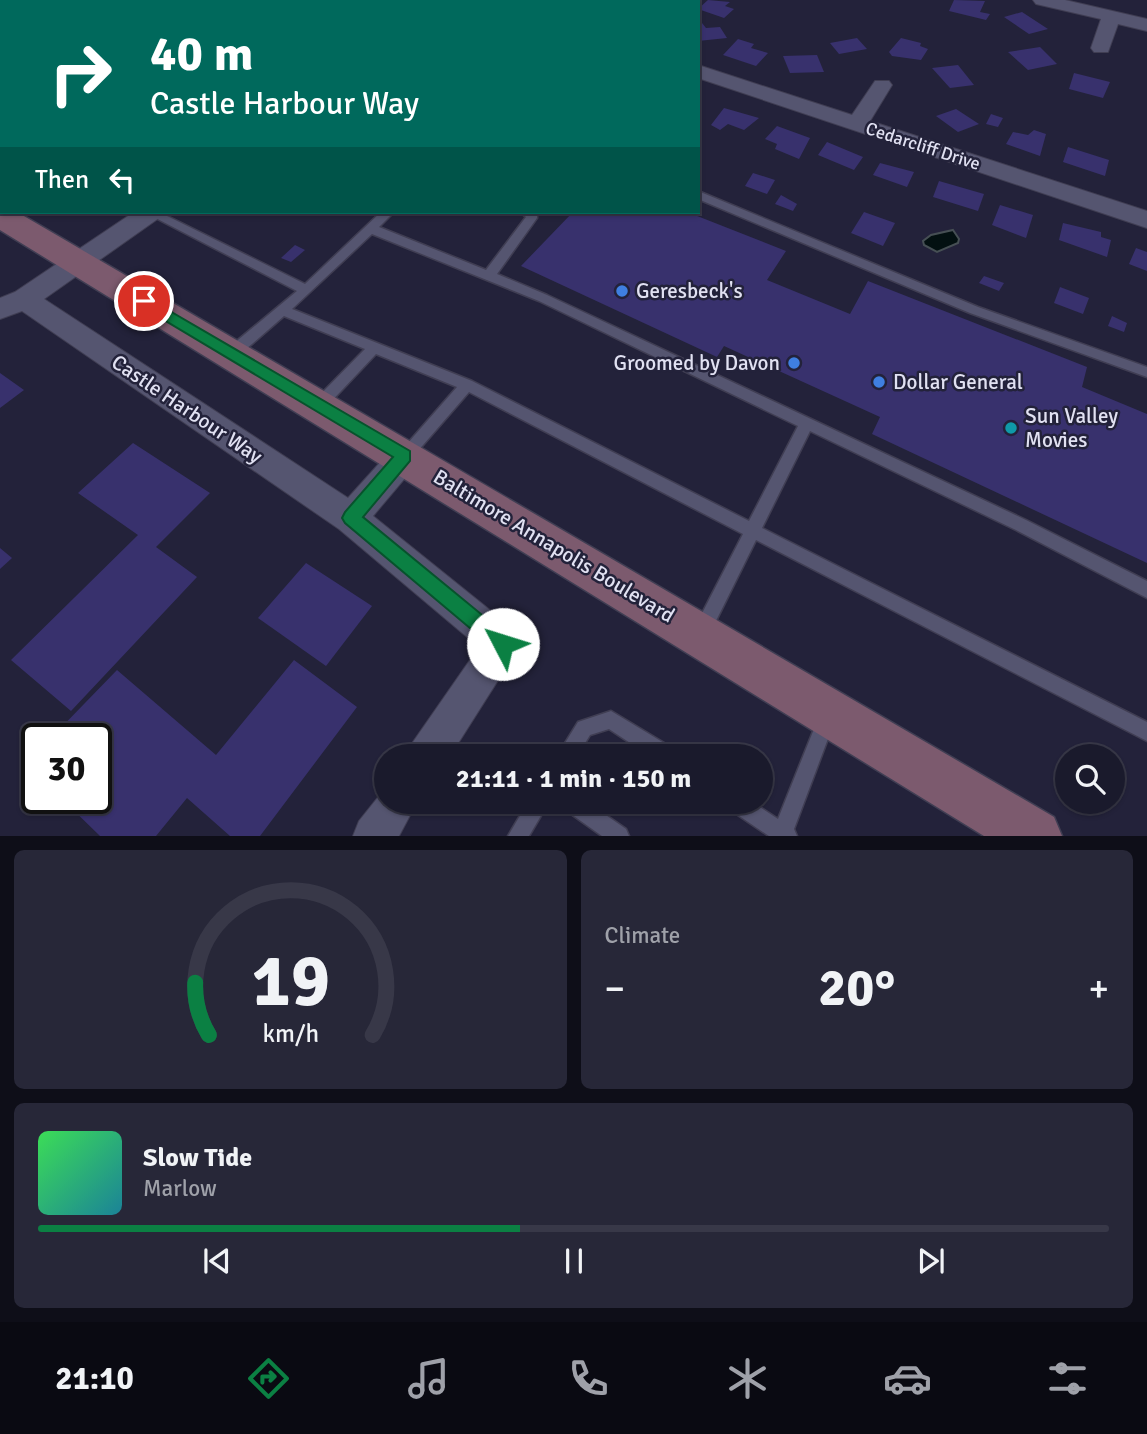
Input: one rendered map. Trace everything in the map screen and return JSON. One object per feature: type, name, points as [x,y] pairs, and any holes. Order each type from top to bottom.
[{"type":"main road","name":"Baltimore Annapolis Boulevard","points":[[0,216],[830,712],[981,815],[1035,835]]},
{"type":"street","points":[[1042,0],[1147,25]]},
{"type":"street","points":[[1101,48],[1111,16]]},
{"type":"street","name":"Cedarcliff Drive","points":[[700,72],[1147,220]]},
{"type":"street","points":[[857,124],[882,85]]},
{"type":"street","points":[[78,262],[147,214]]},
{"type":"street","name":"Castle Harbour Way","points":[[78,262],[12,304],[351,518],[503,644],[435,744]]},
{"type":"street","points":[[351,518],[405,456]]},
{"type":"street","points":[[374,835],[389,814]]},
{"type":"lane","points":[[700,196],[974,310],[1147,372]]},
{"type":"lane","points":[[154,214],[306,290]]},
{"type":"lane","points":[[232,353],[306,290],[386,214]]},
{"type":"lane","points":[[489,276],[533,215],[530,214]]},
{"type":"lane","points":[[369,228],[543,298],[1021,525],[1147,590]]},
{"type":"lane","points":[[281,310],[467,385],[1147,732]]},
{"type":"lane","points":[[319,405],[375,347]]},
{"type":"lane","points":[[405,456],[467,385]]},
{"type":"lane","points":[[701,634],[806,425]]},
{"type":"lane","points":[[754,814],[783,834],[830,712]]},
{"type":"lane","points":[[573,744],[583,728],[611,720],[648,744]]},
{"type":"lane","points":[[518,835],[531,814]]},
{"type":"lane","points":[[588,814],[619,835]]},
{"type":"shaded area","points":[[953,230],[959,239],[958,243],[937,252],[924,245],[923,241],[931,235]]},
{"type":"building","points":[[708,0],[730,2],[725,6],[734,9],[724,18],[700,10]]},
{"type":"building","points":[[954,0],[985,1],[980,12],[990,14],[986,20],[949,11]]},
{"type":"building","points":[[1022,12],[1048,29],[1029,34],[1004,17]]},
{"type":"building","points":[[700,23],[706,28],[720,27],[727,38],[700,41]]},
{"type":"building","points":[[857,38],[867,49],[839,54],[830,43]]},
{"type":"building","points":[[901,38],[921,43],[920,46],[928,49],[921,60],[892,56],[889,52]]},
{"type":"building","points":[[738,39],[754,44],[751,48],[768,53],[756,66],[723,55]]},
{"type":"building","points":[[1040,47],[1057,64],[1028,70],[1008,52]]},
{"type":"building","points":[[817,55],[824,72],[790,73],[783,56]]},
{"type":"building","points":[[958,65],[974,85],[950,88],[932,68]]},
{"type":"building","points":[[1074,73],[1110,82],[1103,98],[1069,89]]},
{"type":"building","points":[[724,108],[759,118],[744,130],[728,124],[720,130],[711,125]]},
{"type":"building","points":[[956,109],[979,124],[958,132],[936,116]]},
{"type":"building","points":[[991,114],[1003,118],[998,127],[986,124]]},
{"type":"building","points":[[777,126],[810,138],[799,159],[775,149],[777,144],[765,139]]},
{"type":"building","points":[[1034,130],[1046,134],[1040,156],[1006,144],[1013,132],[1028,135]]},
{"type":"building","points":[[827,142],[863,157],[854,170],[818,155]]},
{"type":"building","points":[[1068,147],[1109,160],[1105,176],[1063,162]]},
{"type":"building","points":[[880,163],[914,172],[907,187],[873,175]]},
{"type":"building","points":[[753,173],[775,180],[767,194],[745,186]]},
{"type":"building","points":[[939,181],[984,194],[978,211],[933,197]]},
{"type":"building","points":[[781,195],[797,204],[793,211],[775,204]]},
{"type":"building","points":[[1000,205],[1033,215],[1026,238],[992,225]]},
{"type":"building","points":[[864,212],[895,223],[883,246],[851,233]]},
{"type":"building","points":[[571,214],[692,214],[786,251],[767,280],[850,314],[868,281],[1087,367],[1082,387],[1147,414],[1147,563],[872,434],[880,417],[724,346],[717,357],[521,266]]},
{"type":"building","points":[[1063,223],[1101,232],[1101,237],[1111,240],[1107,257],[1059,240]]},
{"type":"building","points":[[295,245],[305,250],[291,262],[281,258]]},
{"type":"building","points":[[1136,248],[1147,252],[1147,271],[1129,264]]},
{"type":"building","points":[[984,276],[1004,283],[999,291],[979,283]]},
{"type":"building","points":[[1060,287],[1089,298],[1083,314],[1054,303]]},
{"type":"building","points":[[1112,316],[1127,323],[1124,332],[1108,326]]},
{"type":"building","points":[[0,373],[24,390],[0,408]]},
{"type":"building","points":[[133,443],[210,493],[156,547],[197,577],[71,711],[11,660],[138,535],[78,493]]},
{"type":"building","points":[[0,548],[12,558],[0,569]]},
{"type":"building","points":[[306,563],[372,606],[326,666],[258,618]]},
{"type":"building","points":[[294,660],[357,707],[260,836],[230,836],[187,798],[156,836],[100,836],[77,814],[112,814],[112,723],[66,723],[117,670],[216,755]]},
{"type":"place","name":"Geresbeck's","points":[[622,291]]},
{"type":"place","name":"Groomed by Davon","points":[[794,363]]},
{"type":"place","name":"Dollar General","points":[[879,382]]},
{"type":"place","name":"Sun Valley Movies","points":[[1011,428]]},
{"type":"route","points":[[144,301],[405,456],[351,518],[503,644]]}]
